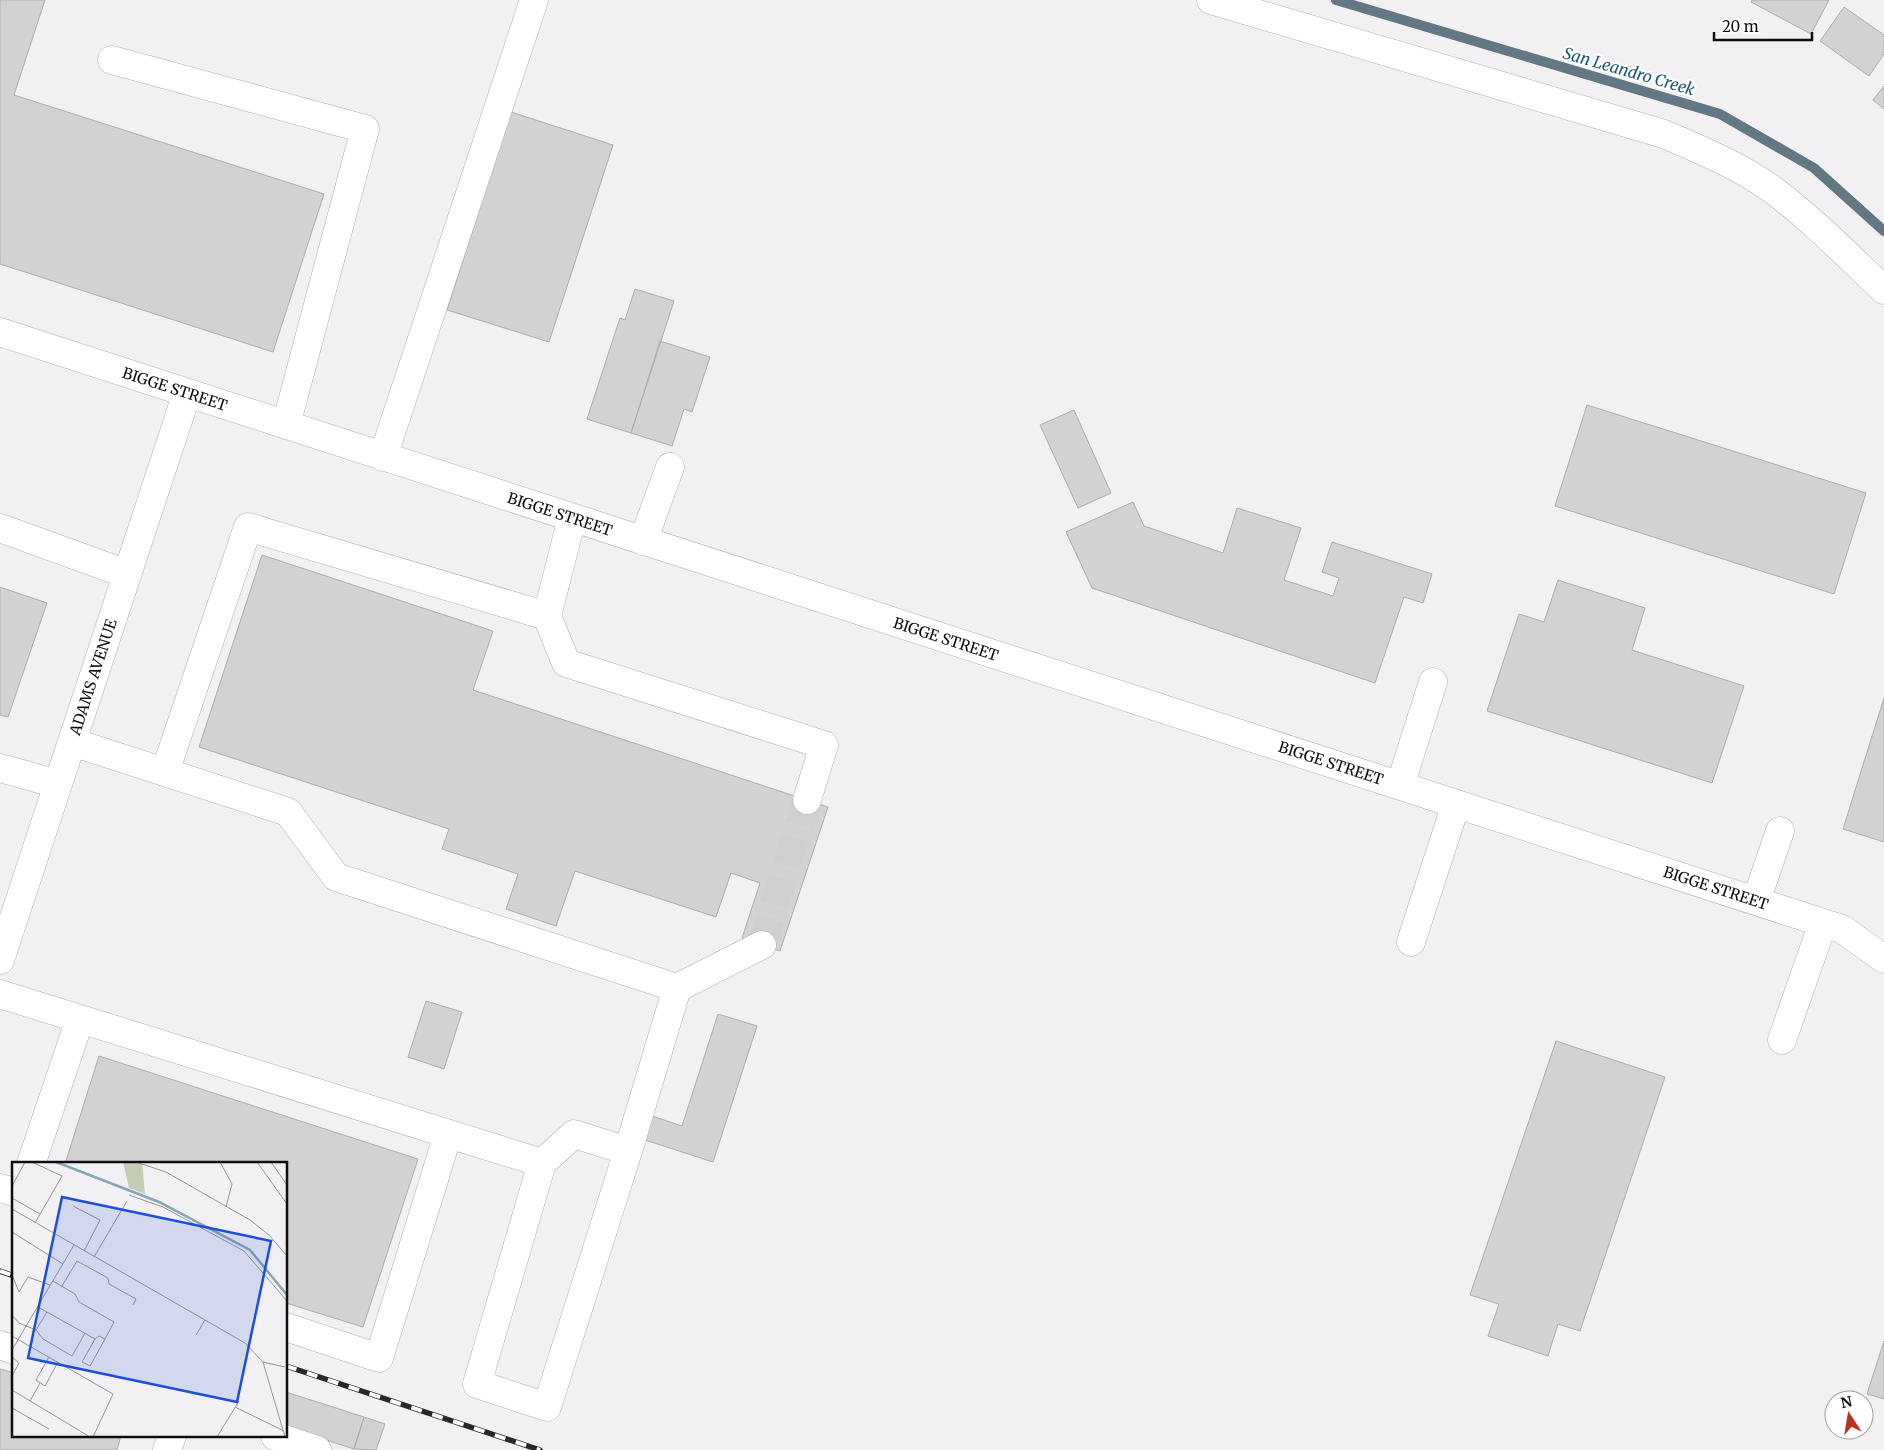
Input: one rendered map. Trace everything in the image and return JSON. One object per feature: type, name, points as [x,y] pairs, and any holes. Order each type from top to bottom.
[{"type":"street","points":[[383,457],[534,0]]},
{"type":"street","points":[[1211,0],[1664,134],[1716,157],[1772,189],[1814,224],[1884,290]]},
{"type":"street","points":[[112,60],[365,130],[286,425]]},
{"type":"street","name":"BIGGE STREET","points":[[0,332],[1842,929],[1884,959]]},
{"type":"street","name":"ADAMS AVENUE","points":[[0,960],[187,393]]},
{"type":"street","points":[[643,541],[670,467]]},
{"type":"street","points":[[572,518],[546,616],[566,663],[824,745],[807,800]]},
{"type":"street","points":[[165,772],[248,527],[546,616]]},
{"type":"street","points":[[0,528],[127,574]]},
{"type":"street","points":[[1400,786],[1433,682]]},
{"type":"street","points":[[72,742],[288,812],[336,877],[677,988],[762,945]]},
{"type":"street","points":[[0,768],[58,784]]},
{"type":"street","points":[[1411,942],[1456,804]]},
{"type":"street","points":[[1756,901],[1780,831]]},
{"type":"street","points":[[1782,1040],[1823,923]]},
{"type":"street","points":[[628,1151],[574,1134],[542,1163],[477,1384],[547,1407],[628,1151],[677,988]]},
{"type":"street","points":[[0,994],[542,1163]]},
{"type":"street","points":[[32,1162],[80,1019]]},
{"type":"street","points":[[288,1328],[379,1358],[448,1134]]},
{"type":"street","points":[[0,1345],[12,1349]]},
{"type":"street","points":[[167,1450],[171,1438]]},
{"type":"street","points":[[280,1438],[317,1450]]},
{"type":"building","points":[[0,0],[45,0],[14,95],[324,194],[273,352],[0,264]]},
{"type":"building","points":[[1752,0],[1829,0],[1811,34],[1751,2]]},
{"type":"building","points":[[1844,7],[1884,35],[1884,54],[1869,76],[1820,41]]},
{"type":"building","points":[[1884,86],[1884,109],[1873,100]]},
{"type":"building","points":[[511,112],[613,145],[549,342],[447,310]]},
{"type":"building","points":[[635,289],[674,301],[631,433],[587,419],[620,318],[625,320]]},
{"type":"building","points":[[660,341],[710,357],[692,412],[684,409],[672,446],[631,433]]},
{"type":"building","points":[[1587,405],[1866,493],[1834,594],[1555,506]]},
{"type":"building","points":[[1074,410],[1111,493],[1078,508],[1040,425]]},
{"type":"building","points":[[1133,502],[1144,526],[1223,553],[1237,508],[1301,528],[1284,580],[1333,596],[1339,578],[1322,572],[1332,542],[1432,574],[1423,603],[1404,597],[1375,683],[1092,588],[1066,532]]},
{"type":"building","points":[[262,555],[493,631],[473,690],[828,807],[780,951],[742,938],[760,883],[731,873],[716,917],[575,871],[556,926],[506,909],[518,874],[442,849],[449,829],[199,747]]},
{"type":"building","points":[[1558,580],[1645,608],[1632,650],[1744,686],[1712,783],[1487,711],[1519,614],[1544,622]]},
{"type":"building","points":[[0,587],[47,603],[8,717],[0,715]]},
{"type":"building","points":[[1884,698],[1884,842],[1843,829]]},
{"type":"building","points":[[426,1001],[462,1012],[444,1069],[408,1057]]},
{"type":"building","points":[[718,1014],[757,1026],[713,1162],[642,1139],[649,1115],[682,1126]]},
{"type":"building","points":[[1556,1041],[1665,1077],[1580,1331],[1558,1324],[1548,1356],[1488,1336],[1499,1304],[1470,1295]]},
{"type":"building","points":[[99,1056],[418,1159],[363,1327],[288,1304],[288,1162],[66,1162]]},
{"type":"building","points":[[1884,1341],[1884,1399],[1874,1396],[1874,1390],[1868,1390]]},
{"type":"building","points":[[0,1369],[12,1372],[12,1438],[120,1438],[117,1450],[0,1450]]},
{"type":"building","points":[[288,1393],[364,1417],[354,1449],[288,1428]]},
{"type":"building","points":[[364,1417],[385,1424],[376,1450],[354,1449]]},
{"type":"waterway","name":"San Leandro Creek","points":[[1336,0],[1720,114],[1814,168],[1884,231]]},
{"type":"tunnel","points":[[762,945],[807,800]]},
{"type":"railway","points":[[0,1271],[12,1275]]},
{"type":"railway","points":[[288,1367],[540,1450]]}]
